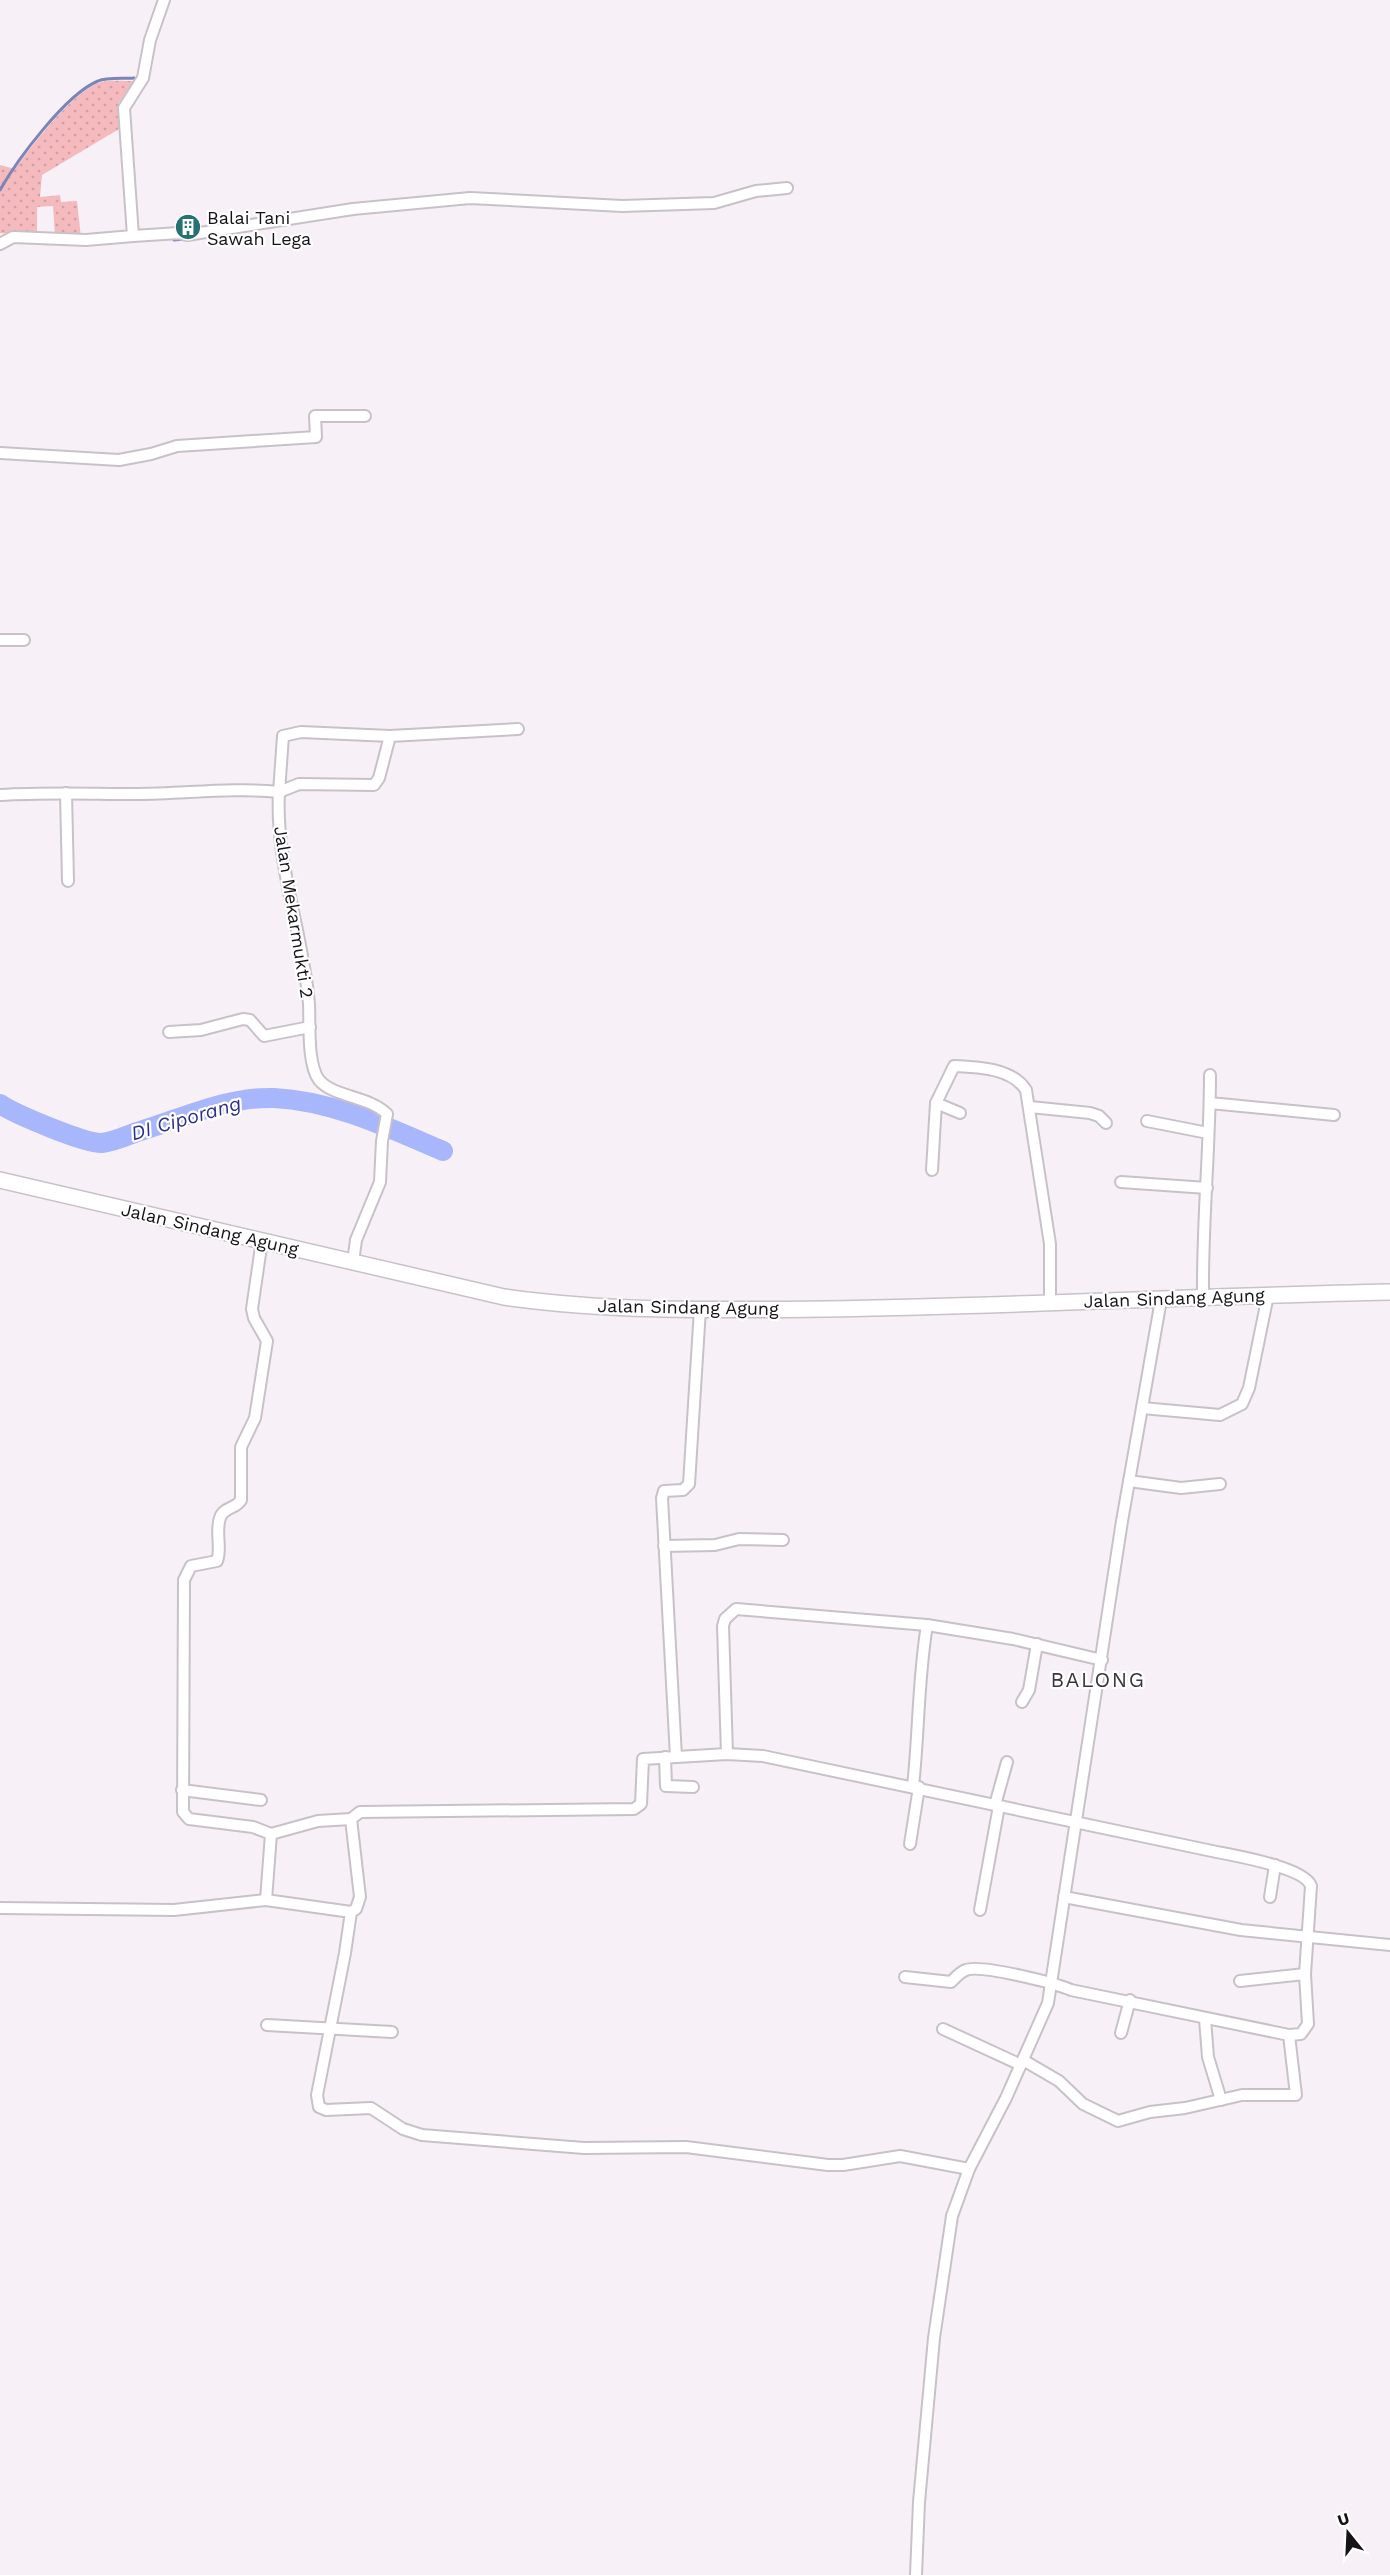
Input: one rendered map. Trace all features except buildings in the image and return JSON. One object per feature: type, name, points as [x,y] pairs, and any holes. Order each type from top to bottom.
[{"type":"main road","name":"Jalan Sindang Agung","points":[[0,1180],[525,1300],[700,1309],[926,1307],[1390,1292]]},
{"type":"street","points":[[133,236],[124,108],[141,81],[150,40],[164,0]]},
{"type":"street","points":[[2,240],[86,240],[179,233],[188,235],[353,209],[470,198],[622,206],[714,202],[756,191],[787,188]]},
{"type":"street","points":[[0,453],[119,460],[177,446],[316,437],[315,416],[365,416]]},
{"type":"street","points":[[0,640],[24,640]]},
{"type":"street","points":[[0,795],[279,792],[299,784],[374,785],[379,778],[390,736],[518,729]]},
{"type":"street","name":"Jalan Mekarmukti 2","points":[[353,1262],[356,1240],[380,1182],[382,1141],[387,1114],[374,1103],[320,1081],[314,1067],[307,992],[281,844],[279,792],[283,736],[301,732],[390,736]]},
{"type":"street","points":[[66,793],[68,881]]},
{"type":"street","points":[[169,1032],[201,1030],[243,1019],[250,1020],[264,1036],[310,1027]]},
{"type":"street","points":[[932,1170],[936,1103],[941,1087],[954,1066],[981,1068],[1021,1082],[1026,1090],[1030,1107],[1050,1244],[1050,1302]]},
{"type":"street","points":[[1203,1298],[1202,1220],[1207,1188],[1210,1075]]},
{"type":"street","points":[[936,1103],[960,1113]]},
{"type":"street","points":[[1210,1103],[1334,1115]]},
{"type":"street","points":[[1030,1107],[1090,1113],[1099,1116],[1106,1123]]},
{"type":"street","points":[[1147,1121],[1208,1133]]},
{"type":"street","points":[[1121,1182],[1207,1188]]},
{"type":"street","points":[[262,1240],[252,1309],[254,1318],[267,1341],[255,1418],[241,1447],[241,1500],[237,1505],[225,1510],[219,1518],[217,1561],[191,1566],[184,1580],[182,1790],[186,1818],[253,1827],[271,1834],[318,1821],[351,1819],[360,1812],[634,1809],[641,1804],[642,1760],[727,1754],[775,1758],[1275,1865],[1310,1882],[1305,1974],[1308,2024],[1301,2034],[1289,2035],[1205,2019],[1130,2000],[1071,1990],[1052,1982],[970,1969],[951,1982],[905,1977]]},
{"type":"street","points":[[1142,1408],[1212,1415],[1238,1408],[1249,1388],[1268,1295]]},
{"type":"street","points":[[916,2575],[920,2502],[939,2296],[952,2216],[969,2169],[1042,2018],[1052,1982],[1129,1481],[1161,1300]]},
{"type":"street","points":[[693,1787],[666,1786],[670,1757],[662,1494],[667,1490],[686,1489],[689,1484],[700,1309]]},
{"type":"street","points":[[1129,1481],[1182,1488],[1220,1484]]},
{"type":"street","points":[[664,1546],[715,1545],[739,1539],[783,1540]]},
{"type":"street","points":[[727,1754],[723,1626],[729,1613],[743,1608],[927,1624],[1036,1644],[1101,1660]]},
{"type":"street","points":[[910,1844],[916,1787],[921,1659],[927,1624]]},
{"type":"street","points":[[1022,1702],[1029,1690],[1036,1644]]},
{"type":"street","points":[[980,1910],[1006,1762]]},
{"type":"street","points":[[182,1790],[261,1800]]},
{"type":"street","points":[[0,1908],[174,1910],[266,1900],[351,1912],[356,1909],[360,1897],[351,1819]]},
{"type":"street","points":[[266,1900],[271,1834]]},
{"type":"street","points":[[1270,1898],[1275,1865]]},
{"type":"street","points":[[1064,1897],[1241,1930],[1390,1945]]},
{"type":"street","points":[[351,1912],[317,2100],[319,2107],[326,2110],[371,2108],[412,2133],[584,2148],[686,2147],[828,2165],[843,2165],[900,2156],[969,2169]]},
{"type":"street","points":[[1240,1981],[1305,1974]]},
{"type":"street","points":[[1121,2033],[1130,2000]]},
{"type":"street","points":[[1205,2019],[1208,2057],[1221,2100]]},
{"type":"street","points":[[267,2025],[393,2032]]},
{"type":"street","points":[[943,2029],[1059,2081],[1083,2104],[1118,2121],[1150,2112],[1251,2094],[1296,2096],[1289,2035]]},
{"type":"shaded area","points":[[105,81],[134,81],[118,104],[119,129],[42,175],[40,197],[60,195],[61,202],[77,201],[81,238],[55,237],[53,206],[37,207],[37,236],[0,233],[0,165],[15,169],[54,120],[90,87]]},
{"type":"waterway","points":[[0,190],[43,129],[85,88],[102,80],[134,78]]},
{"type":"waterway","points":[[172,236],[174,240],[184,239]]},
{"type":"waterway","name":"DI Ciporang","points":[[0,1104],[50,1128],[81,1139],[102,1143],[222,1104],[256,1098],[296,1100],[361,1117],[443,1151]]},
{"type":"place","name":"Balai Tani Sawah Lega","points":[[188,227]]},
{"type":"district","name":"BALONG","points":[[1098,1679]]}]
